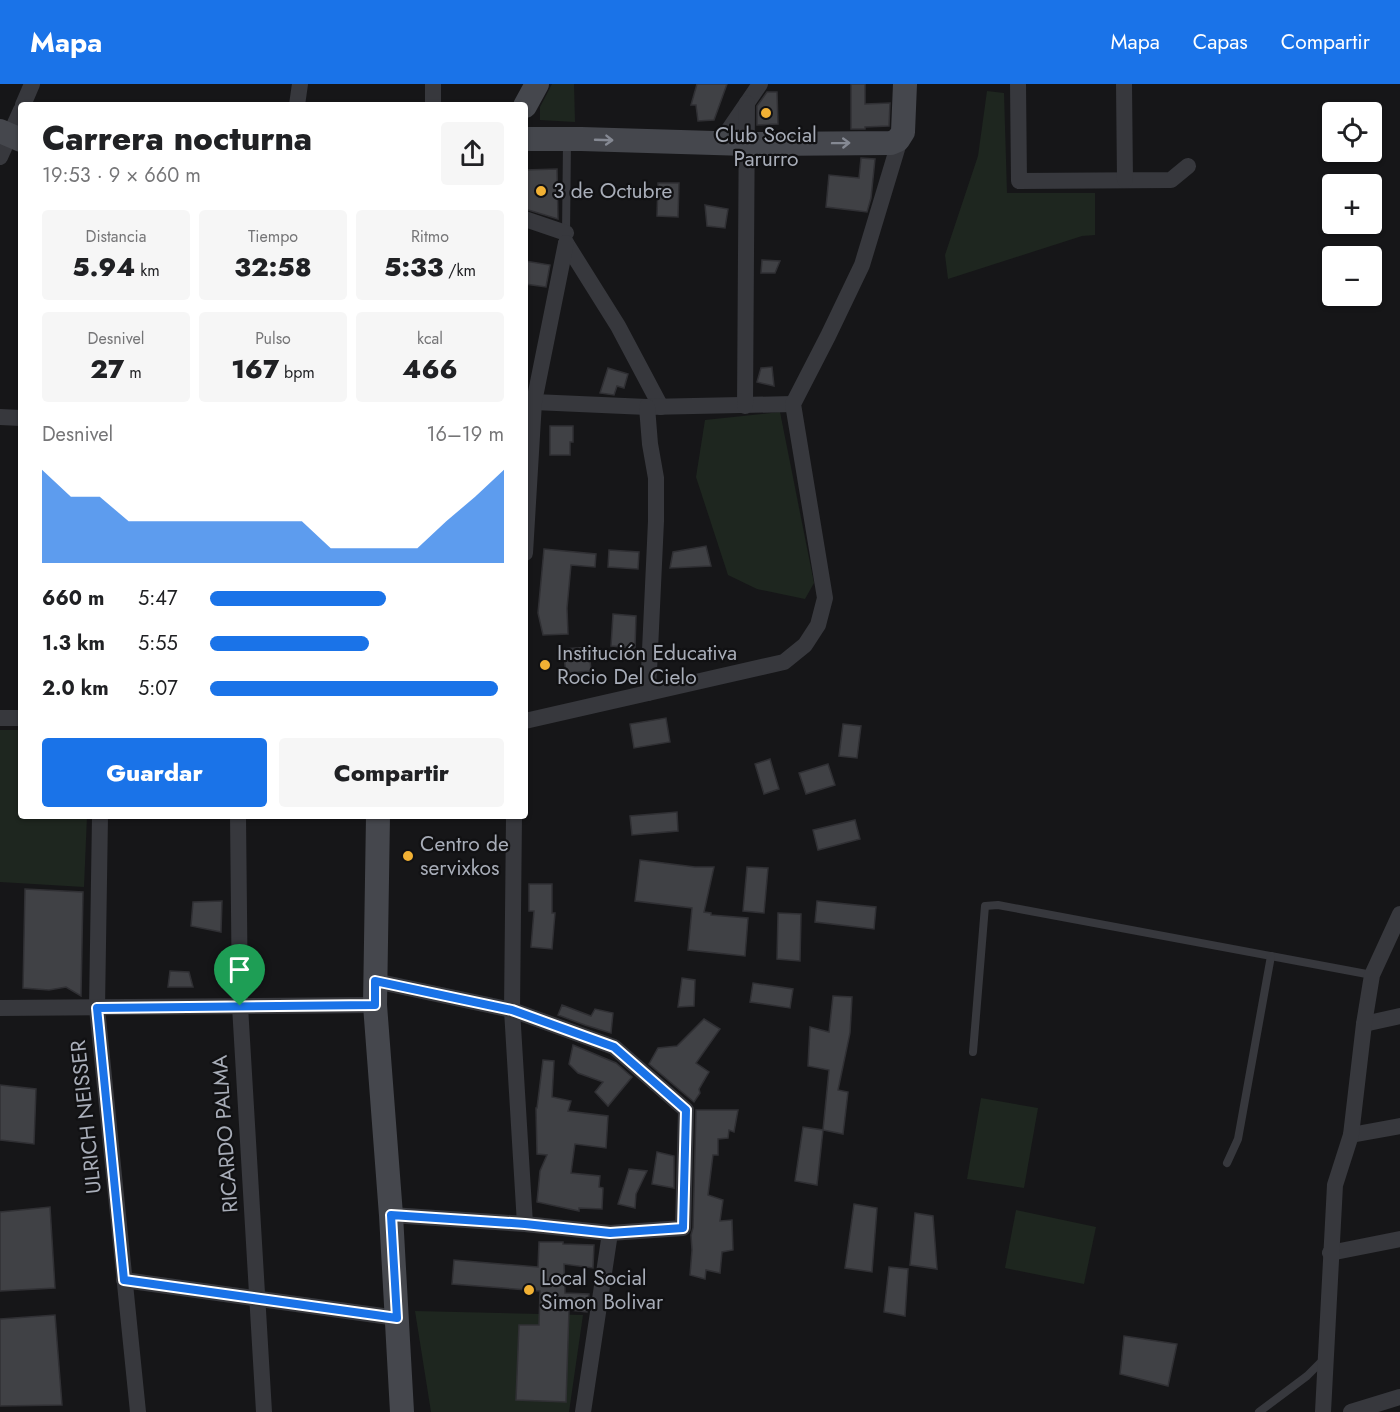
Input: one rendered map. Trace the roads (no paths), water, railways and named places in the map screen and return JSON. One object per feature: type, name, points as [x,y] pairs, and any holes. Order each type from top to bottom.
[{"type":"main road","points":[[527,102],[537,84]]},
{"type":"main road","points":[[528,139],[719,144],[894,142],[901,136],[904,127],[905,84]]},
{"type":"main road","points":[[378,819],[375,993],[402,1412]]},
{"type":"street","points":[[24,102],[32,84]]},
{"type":"street","points":[[297,102],[300,84]]},
{"type":"street","points":[[433,84],[433,102]]},
{"type":"street","points":[[719,144],[760,84]]},
{"type":"street","points":[[1018,84],[1018,181],[1171,180],[1188,166]]},
{"type":"street","points":[[1124,84],[1125,180]]},
{"type":"street","points":[[745,405],[747,103]]},
{"type":"street","points":[[6,140],[18,116]]},
{"type":"street","points":[[528,720],[784,662],[805,645],[818,625],[825,598],[793,404],[862,265],[901,136]]},
{"type":"street","points":[[528,220],[566,238],[618,326],[654,407],[650,444],[656,478],[656,521],[648,693]]},
{"type":"street","points":[[528,428],[566,238]]},
{"type":"street","points":[[534,402],[654,407],[793,404]]},
{"type":"street","points":[[0,417],[18,418]]},
{"type":"street","points":[[0,718],[18,718]]},
{"type":"street","name":"ULRICH NEISSER","points":[[100,819],[97,1008],[138,1412]]},
{"type":"street","name":"RICARDO PALMA","points":[[238,819],[240,1006],[264,1412]]},
{"type":"street","points":[[514,819],[512,1010],[525,1224]]},
{"type":"street","points":[[1323,1412],[1335,1185],[1351,1135],[1372,975],[1400,914]]},
{"type":"street","points":[[0,1008],[240,1006],[375,993],[512,1010],[614,1047],[686,1110],[683,1228],[610,1233],[525,1224],[391,1215]]},
{"type":"street","points":[[1364,1024],[1400,1016]]},
{"type":"street","points":[[1351,1135],[1400,1126]]},
{"type":"street","points":[[583,1412],[610,1233]]},
{"type":"street","points":[[1330,1253],[1400,1239]]},
{"type":"street","points":[[124,1280],[397,1318]]},
{"type":"street","points":[[1351,1412],[1400,1397]]},
{"type":"lane","points":[[566,238],[567,139]]},
{"type":"lane","points":[[973,1052],[986,906],[998,905],[1372,975]]},
{"type":"lane","points":[[1227,1163],[1238,1139],[1271,956]]},
{"type":"lane","points":[[1259,1412],[1326,1358]]},
{"type":"place","name":"Club Social Parurro","points":[[766,113]]},
{"type":"place","name":"3 de Octubre","points":[[541,191]]},
{"type":"place","name":"Institución Educativa Rocio Del Cielo","points":[[545,665]]},
{"type":"place","name":"Centro de servixkos","points":[[408,856]]},
{"type":"place","name":"Local Social Simon Bolivar","points":[[529,1290]]}]
